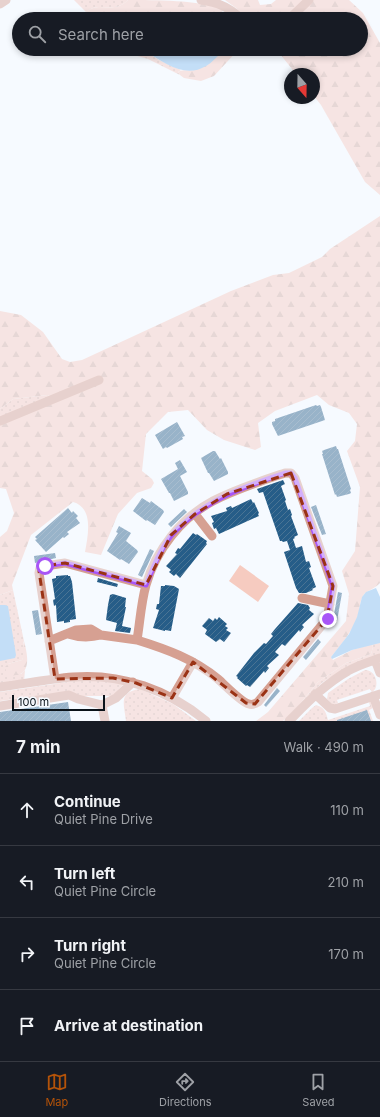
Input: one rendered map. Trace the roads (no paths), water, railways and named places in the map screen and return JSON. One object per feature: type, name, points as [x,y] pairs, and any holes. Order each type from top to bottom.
[{"type":"street","points":[[0,4],[6,0]]},
{"type":"street","points":[[201,0],[215,2],[227,7],[233,12]]},
{"type":"street","points":[[296,12],[309,0]]},
{"type":"street","points":[[0,421],[99,380]]},
{"type":"street","points":[[49,641],[76,630],[91,629],[101,635],[137,640],[168,650],[193,662],[216,677],[246,703],[252,705],[258,702],[328,619],[333,586],[295,478],[291,473],[285,473],[227,494],[195,514],[171,535],[156,562],[146,585],[137,640]]},
{"type":"street","points":[[195,514],[212,536]]},
{"type":"street","points":[[54,679],[39,573],[42,567],[65,563],[146,585]]},
{"type":"street","points":[[302,598],[330,604]]},
{"type":"street","points":[[289,721],[315,694],[348,670],[378,659],[380,673]]},
{"type":"street","points":[[172,698],[193,662]]},
{"type":"street","points":[[0,687],[74,677],[113,678],[133,682],[154,689],[196,712],[206,721]]},
{"type":"street","points":[[0,706],[69,695],[78,699],[102,705],[116,698],[133,682]]},
{"type":"street","points":[[315,694],[330,708],[335,709],[377,695],[380,715]]},
{"type":"street","points":[[102,705],[105,721]]},
{"type":"water","points":[[153,56],[217,56],[203,67],[194,71],[174,68]]},
{"type":"water","points":[[376,588],[380,597],[380,643],[352,650],[332,659],[331,657],[349,634],[357,617],[362,597],[366,592]]},
{"type":"water","points":[[0,605],[8,606],[16,655],[15,658],[0,661]]}]
